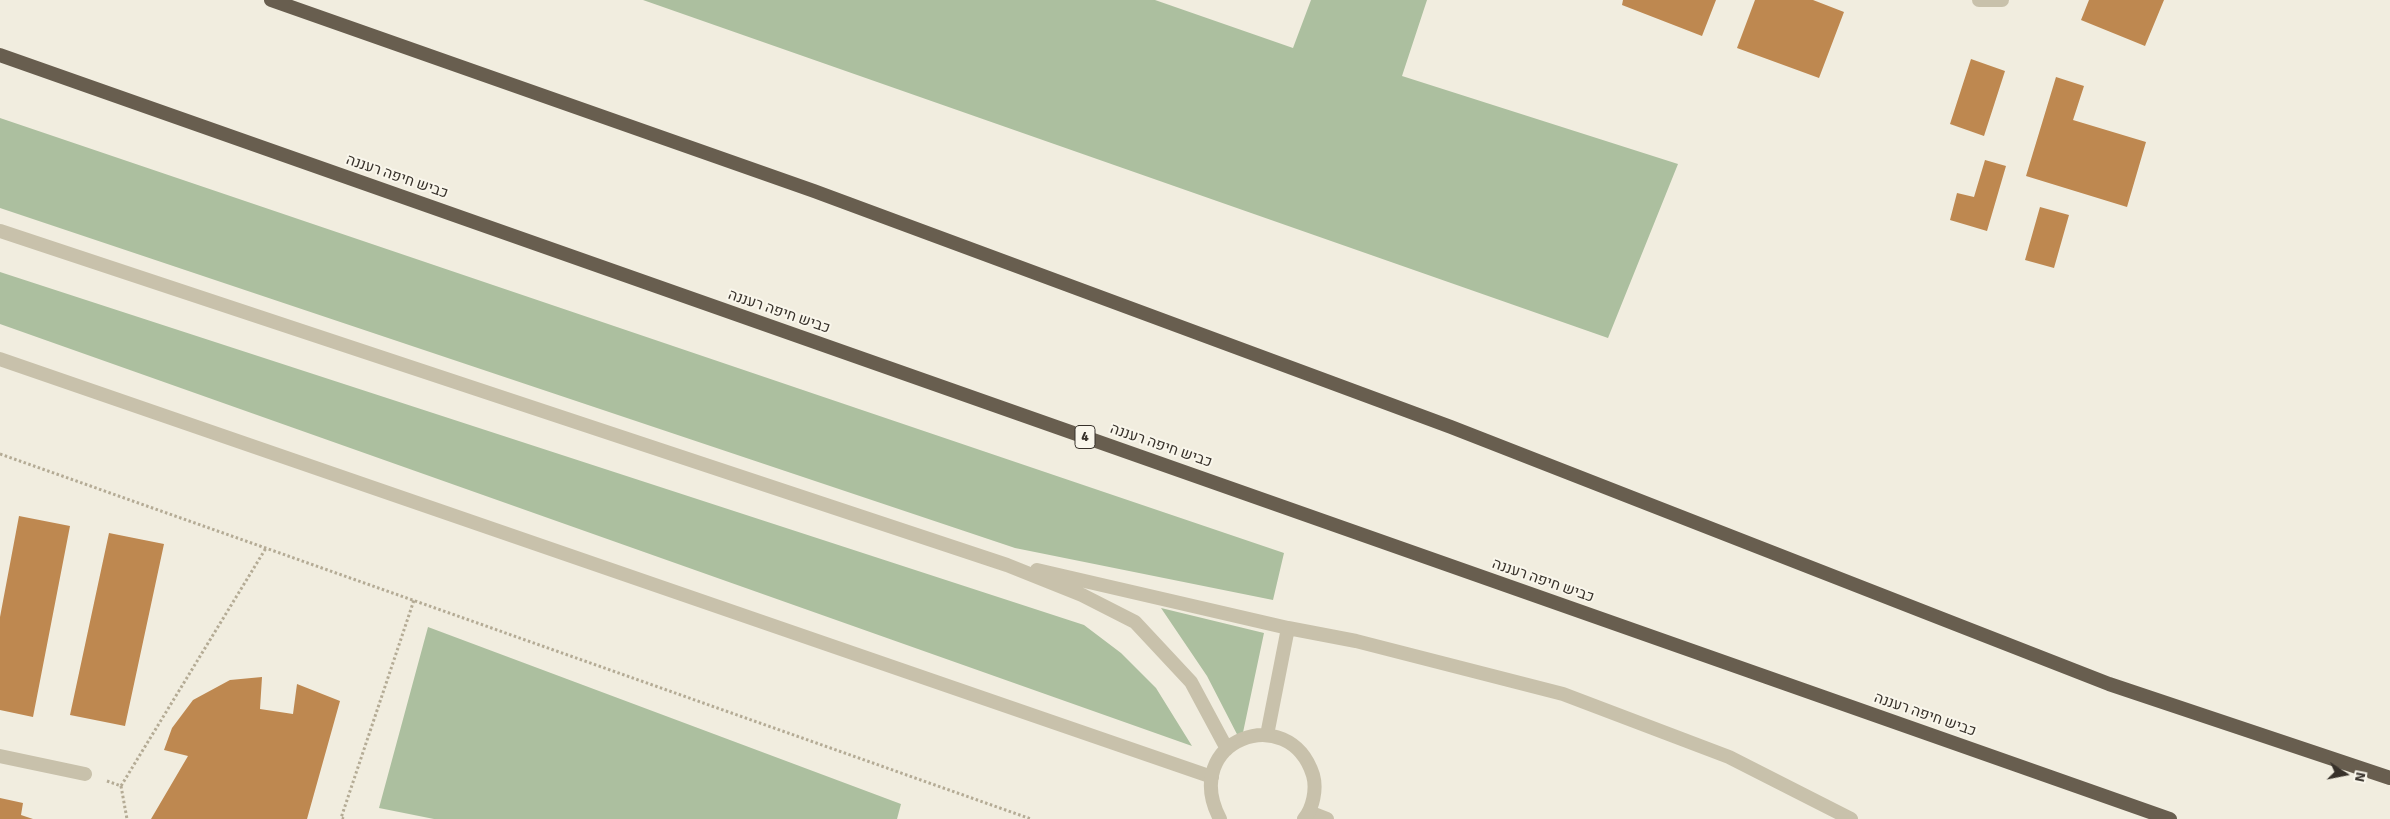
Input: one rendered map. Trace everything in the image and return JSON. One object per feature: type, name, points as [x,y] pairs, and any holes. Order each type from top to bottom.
[{"type":"highway","points":[[271,0],[814,191],[1423,417],[2109,684],[2390,778]]},
{"type":"highway","name":"כביש חיפה רעננה","points":[[0,55],[2170,819]]},
{"type":"street","points":[[1979,0],[2002,0]]},
{"type":"street","points":[[0,231],[977,555],[1082,595],[1135,622],[1191,682],[1227,749]]},
{"type":"street","points":[[0,359],[1212,777]]},
{"type":"street","points":[[977,555],[1288,628],[1356,641],[1563,694],[1729,757],[1850,819]]},
{"type":"street","points":[[1266,735],[1288,628]]},
{"type":"street","points":[[1220,819],[1213,805],[1210,787],[1212,770],[1227,749],[1249,736],[1266,735],[1283,739],[1298,748],[1308,762],[1314,778],[1314,796],[1307,816],[1328,819]]},
{"type":"street","points":[[0,756],[85,774]]},
{"type":"path","points":[[0,454],[1031,819]]},
{"type":"path","points":[[127,819],[121,786],[266,548]]},
{"type":"path","points":[[341,819],[414,600]]},
{"type":"path","points":[[85,774],[121,786]]},
{"type":"green space","points":[[643,0],[1155,0],[1293,48],[1311,0],[1427,0],[1402,76],[1678,164],[1608,338]]},
{"type":"green space","points":[[0,118],[1284,553],[1273,600],[1015,548],[0,208]]},
{"type":"green space","points":[[0,272],[1084,625],[1121,653],[1156,688],[1192,746],[0,324]]},
{"type":"green space","points":[[1161,608],[1264,633],[1241,742],[1207,676]]},
{"type":"green space","points":[[428,627],[901,804],[897,819],[434,819],[379,808]]},
{"type":"building","points":[[1623,0],[1716,0],[1702,36],[1622,5]]},
{"type":"building","points":[[1755,0],[1813,0],[1844,12],[1819,78],[1737,48]]},
{"type":"building","points":[[2089,0],[2164,0],[2145,46],[2081,20]]},
{"type":"building","points":[[1971,59],[2005,71],[1984,136],[1950,124]]},
{"type":"building","points":[[2056,77],[2084,86],[2073,120],[2146,142],[2127,207],[2026,176]]},
{"type":"building","points":[[1985,160],[2006,166],[1987,231],[1950,220],[1957,193],[1974,197]]},
{"type":"building","points":[[2040,207],[2069,215],[2054,268],[2025,260]]},
{"type":"building","points":[[19,516],[70,526],[33,717],[0,710],[0,617]]},
{"type":"building","points":[[109,533],[164,544],[125,726],[70,715]]},
{"type":"building","points":[[262,677],[260,709],[293,714],[297,684],[340,701],[307,819],[151,819],[188,756],[164,750],[172,728],[193,700],[230,680]]},
{"type":"building","points":[[0,798],[23,803],[21,815],[33,819],[0,819]]}]
